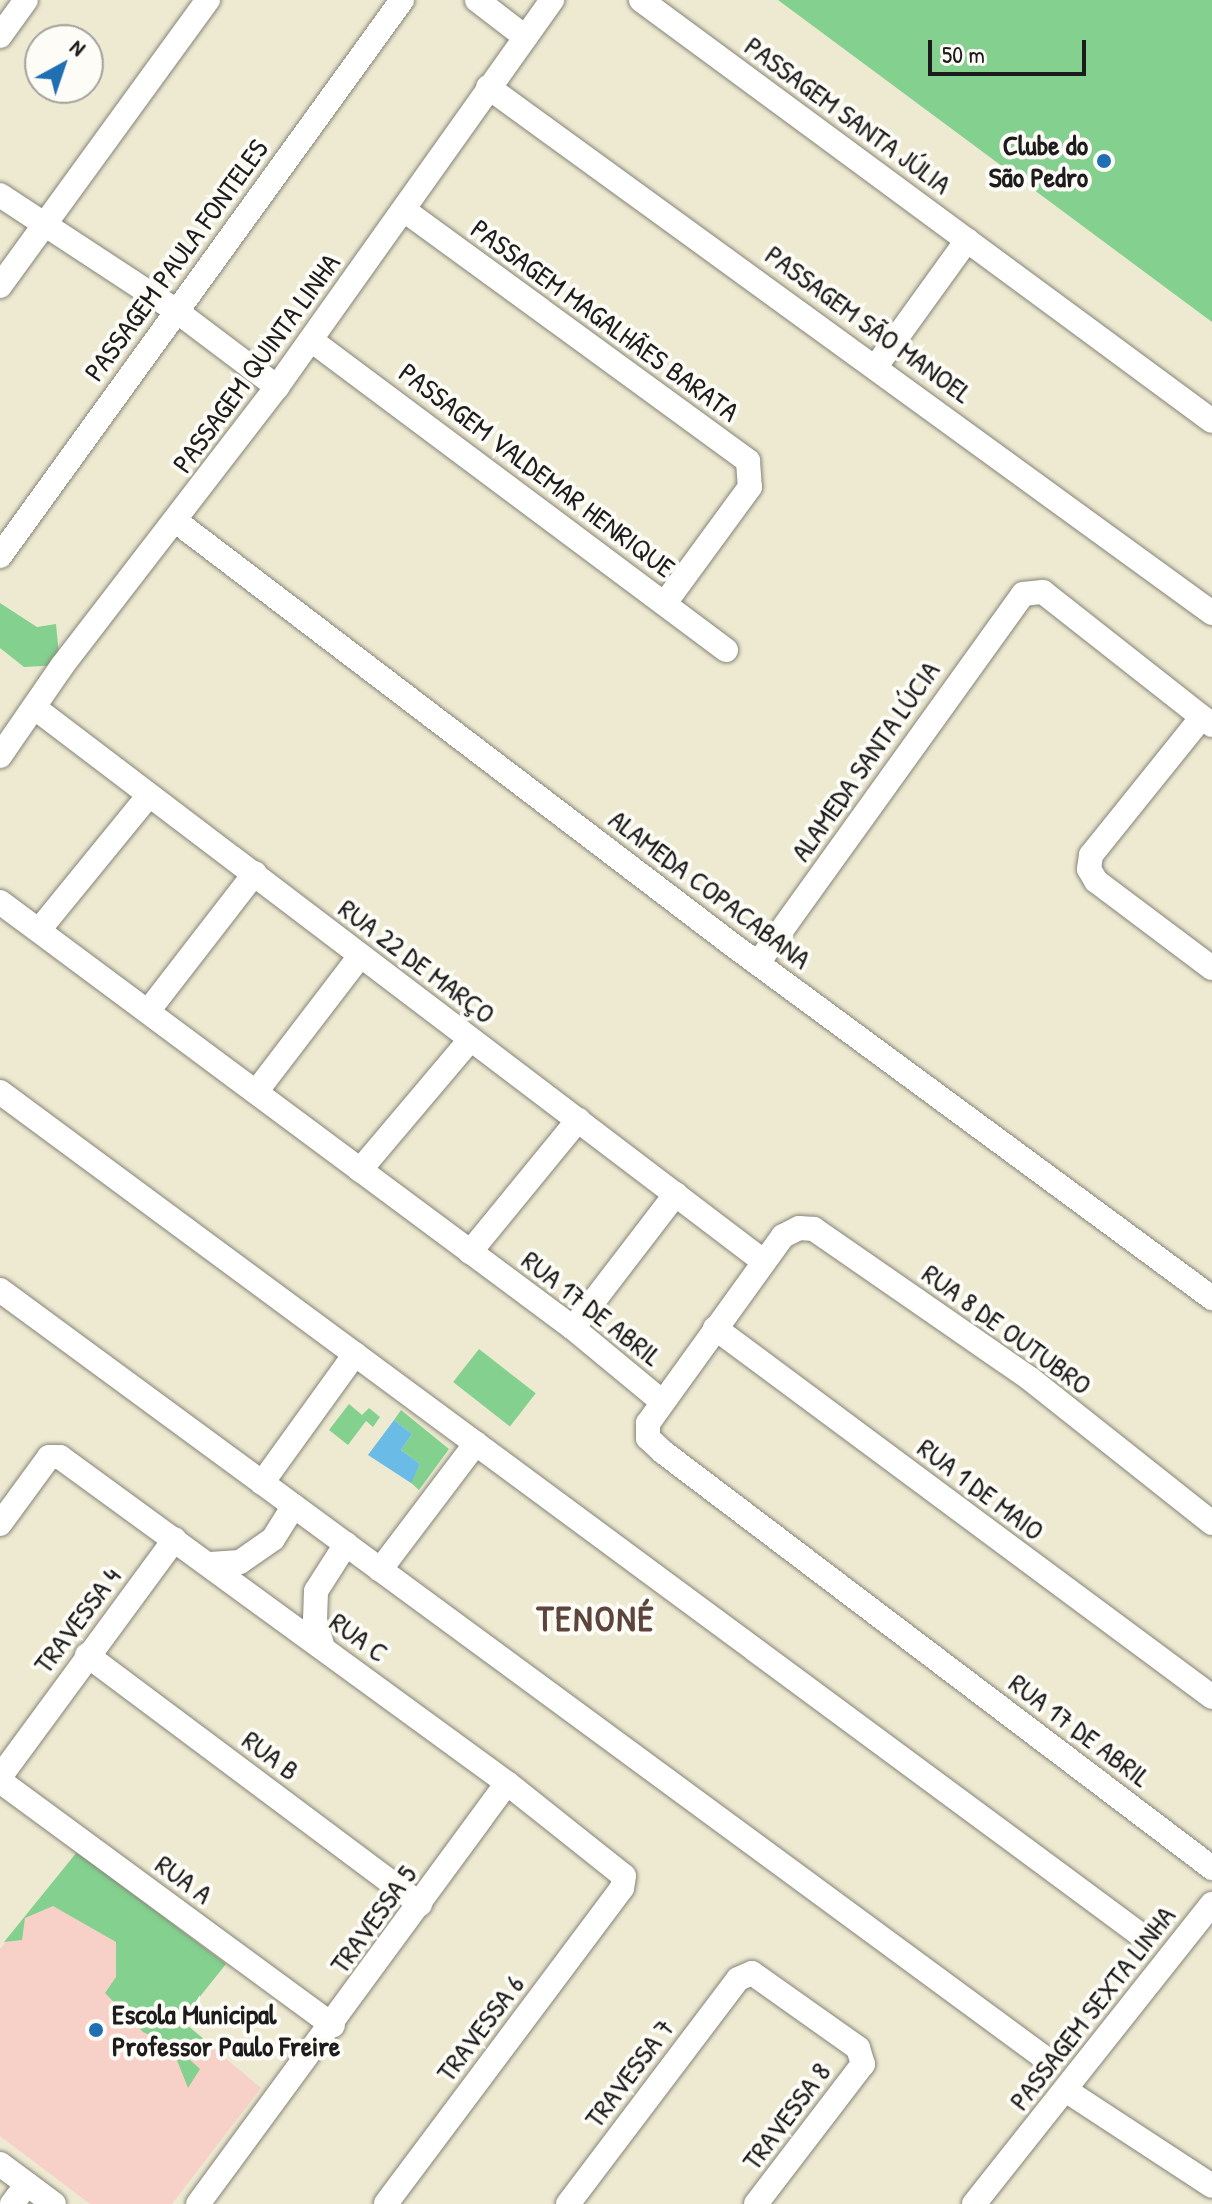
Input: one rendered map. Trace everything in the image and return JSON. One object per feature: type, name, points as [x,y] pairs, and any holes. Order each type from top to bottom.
[{"type":"street","points":[[0,36],[26,0]]},
{"type":"street","points":[[0,286],[208,0]]},
{"type":"street","name":"PASSAGEM PAULA FONTELES","points":[[0,556],[402,0]]},
{"type":"street","points":[[477,0],[525,37]]},
{"type":"street","name":"PASSAGEM QUINTA LINHA","points":[[0,756],[277,387],[552,0]]},
{"type":"street","name":"PASSAGEM SANTA JÚLIA","points":[[641,0],[1212,421]]},
{"type":"street","name":"PASSAGEM SÃO MANOEL","points":[[488,87],[877,365],[1212,613]]},
{"type":"street","points":[[0,195],[175,310],[277,387]]},
{"type":"street","name":"PASSAGEM MAGALHÃES BARATA","points":[[404,210],[748,461],[750,487],[665,603]]},
{"type":"street","points":[[877,365],[967,240]]},
{"type":"street","name":"PASSAGEM VALDEMAR HENRIQUE","points":[[311,340],[726,650]]},
{"type":"street","name":"ALAMEDA COPACABANA","points":[[177,522],[758,963],[1212,1298]]},
{"type":"street","name":"ALAMEDA SANTA LÚCIA","points":[[758,963],[1023,594],[1043,592],[1207,721]]},
{"type":"street","name":"RUA 22 DE MARÇO","points":[[35,708],[763,1261]]},
{"type":"street","points":[[1207,721],[1091,855],[1089,869],[1096,881],[1212,968]]},
{"type":"street","points":[[39,930],[149,795]]},
{"type":"street","points":[[149,1010],[255,873]]},
{"type":"street","name":"RUA 17 DE ABRIL","points":[[0,902],[573,1328],[660,1400],[648,1423],[648,1438],[663,1452],[1212,1868]]},
{"type":"street","points":[[256,1092],[360,956]]},
{"type":"street","points":[[360,1170],[470,1040]]},
{"type":"street","points":[[0,1092],[1137,1932]]},
{"type":"street","points":[[470,1252],[578,1120]]},
{"type":"street","points":[[573,1328],[676,1194]]},
{"type":"street","name":"RUA 8 DE OUTUBRO","points":[[660,1400],[783,1236],[799,1228],[814,1229],[1029,1378],[1212,1523]]},
{"type":"street","points":[[0,1290],[1042,2056]]},
{"type":"street","name":"RUA 1 DE MAIO","points":[[715,1328],[1212,1697]]},
{"type":"street","points":[[262,1483],[355,1354]]},
{"type":"street","points":[[380,1570],[476,1443]]},
{"type":"street","name":"RUA C","points":[[0,1524],[49,1457],[60,1457],[507,1783]]},
{"type":"street","points":[[210,1564],[240,1562],[273,1539],[294,1506]]},
{"type":"street","name":"TRAVESSA 4","points":[[0,1779],[87,1655],[175,1539]]},
{"type":"street","points":[[323,1648],[315,1620],[316,1591],[346,1544]]},
{"type":"street","name":"RUA B","points":[[87,1655],[420,1904]]},
{"type":"street","name":"RUA A","points":[[0,1779],[333,2026]]},
{"type":"street","name":"TRAVESSA 6","points":[[386,2204],[622,1888],[624,1876],[617,1866],[507,1783]]},
{"type":"street","name":"TRAVESSA 5","points":[[198,2204],[333,2026],[507,1783]]},
{"type":"street","name":"PASSAGEM SEXTA LINHA","points":[[974,2204],[1067,2091],[1212,1904]]},
{"type":"street","name":"TRAVESSA 7","points":[[568,2204],[738,1979],[752,1973],[858,2048],[863,2064]]},
{"type":"street","name":"TRAVESSA 8","points":[[756,2204],[863,2064]]},
{"type":"street","points":[[1067,2091],[1212,2186]]},
{"type":"street","points":[[0,2164],[54,2204]]},
{"type":"street","points":[[12,2204],[27,2184]]},
{"type":"shaded area","name":"Escola Municipal Professor Paulo Freire","points":[[77,1852],[226,1964],[181,2021],[261,2088],[172,2204],[90,2204],[0,2136],[0,1949]]},
{"type":"green space","name":"Clube do São Pedro","points":[[778,0],[1212,0],[1212,322]]},
{"type":"green space","points":[[0,603],[37,627],[56,624],[60,665],[24,667],[0,648]]},
{"type":"green space","points":[[479,1349],[536,1393],[510,1426],[453,1382]]},
{"type":"green space","points":[[349,1404],[362,1415],[369,1408],[380,1417],[373,1427],[366,1421],[348,1445],[329,1430]]},
{"type":"green space","points":[[401,1410],[449,1449],[419,1490],[410,1482],[420,1464],[401,1450],[412,1434],[394,1420]]},
{"type":"green space","points":[[77,1852],[226,1964],[181,2020],[205,2040],[189,2059],[200,2069],[188,2088],[171,2045],[143,2032],[105,1993],[116,1977],[116,1942],[53,1906],[25,1918],[22,1940],[4,1942]]},
{"type":"water","points":[[394,1420],[412,1434],[401,1450],[420,1464],[411,1483],[368,1455]]},
{"type":"place","name":"Clube do São Pedro","points":[[1104,161]]},
{"type":"place","name":"Escola Municipal Professor Paulo Freire","points":[[96,2030]]},
{"type":"district","name":"TENONÉ","points":[[596,1618]]}]
